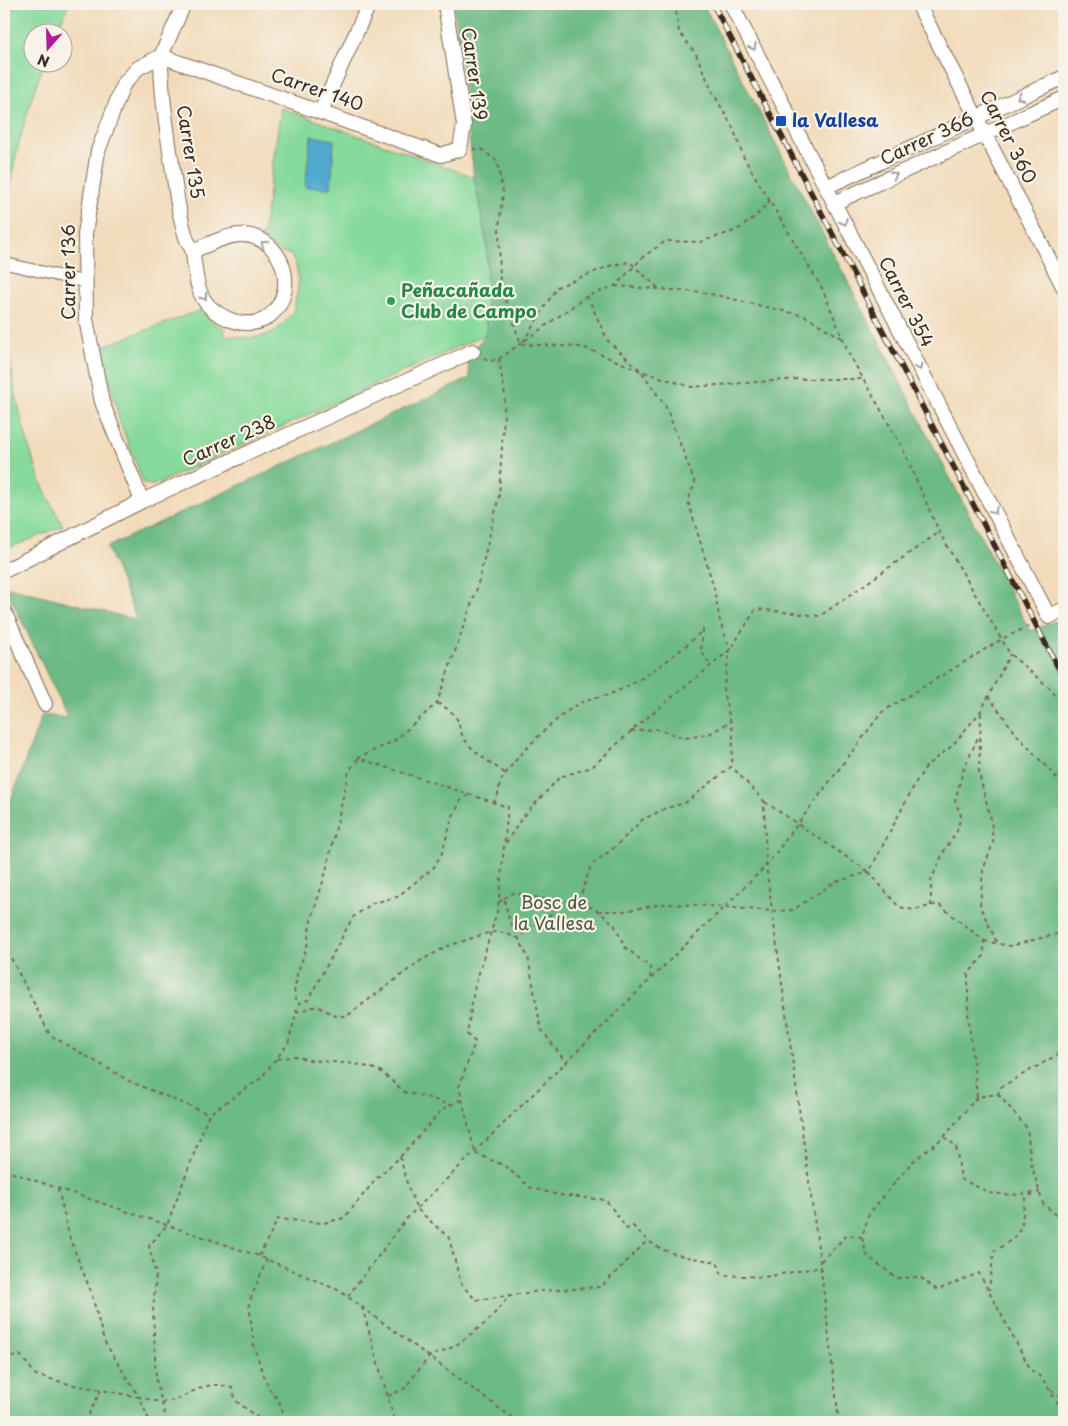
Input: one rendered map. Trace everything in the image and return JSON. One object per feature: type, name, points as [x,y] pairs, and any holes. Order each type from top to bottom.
[{"type":"street","points":[[161,56],[184,4]]},
{"type":"street","points":[[321,111],[369,4]]},
{"type":"street","name":"Carrer 139","points":[[445,4],[464,126],[460,149]]},
{"type":"street","name":"Carrer 354","points":[[731,4],[1049,617]]},
{"type":"street","name":"Carrer 360","points":[[918,4],[1064,288]]},
{"type":"street","name":"Carrer 140","points":[[161,56],[441,155],[460,149]]},
{"type":"street","name":"Carrer 135","points":[[161,56],[161,87],[180,212],[186,239],[193,251],[194,270],[201,296],[220,315],[243,324],[264,319],[280,304],[285,283],[284,264],[262,240],[243,235],[221,240],[193,251]]},
{"type":"street","name":"Carrer 136","points":[[142,500],[102,402],[86,319],[85,234],[98,151],[122,86],[138,68],[161,56]]},
{"type":"street","name":"Carrer 366","points":[[826,187],[1064,77]]},
{"type":"street","name":"Carrer 366","points":[[834,203],[1064,98]]},
{"type":"street","points":[[4,262],[85,282]]},
{"type":"street","name":"Carrer 238","points":[[4,572],[142,500],[473,351]]},
{"type":"street","points":[[4,572],[4,580]]},
{"type":"street","points":[[1049,617],[1064,609]]},
{"type":"street","points":[[4,611],[45,704]]},
{"type":"path","points":[[675,4],[679,32],[696,54],[712,91],[733,128],[744,158],[823,290],[842,338],[902,447],[939,532],[1010,654],[1052,690],[1064,712]]},
{"type":"path","points":[[460,149],[481,149],[497,161],[503,192],[498,228],[500,284],[521,344]]},
{"type":"path","points":[[615,286],[644,256],[666,241],[700,242],[737,230],[756,216],[770,200]]},
{"type":"path","points":[[521,344],[557,288],[612,265],[630,262],[659,289]]},
{"type":"path","points":[[473,351],[490,361],[499,359],[587,296],[615,286],[702,292],[805,316],[842,338]]},
{"type":"path","points":[[587,296],[608,341],[640,371],[666,407],[695,483],[688,501],[730,650],[723,691],[733,732],[732,766],[764,802],[869,872],[899,907],[914,910],[938,904],[984,940],[1011,946],[1064,932]]},
{"type":"path","points":[[521,344],[583,347],[640,371],[691,387],[799,379],[863,379]]},
{"type":"path","points":[[167,1422],[156,1380],[153,1311],[156,1274],[149,1246],[167,1225],[209,1114],[260,1079],[288,1044],[298,1004],[294,994],[297,974],[307,947],[312,917],[325,875],[349,771],[358,758],[394,741],[437,703],[478,588],[499,496],[505,396],[499,359]]},
{"type":"path","points":[[504,845],[521,819],[560,777],[592,767],[631,731],[730,650],[756,609],[820,616],[939,532]]},
{"type":"path","points":[[348,1296],[408,1218],[567,1064],[766,866],[882,712],[1002,639],[1049,617]]},
{"type":"path","points":[[493,802],[499,797],[501,781],[533,741],[584,701],[611,694],[644,675],[680,653],[703,630],[701,650],[710,665]]},
{"type":"path","points":[[598,911],[624,911],[663,904],[772,911],[794,910],[835,882],[869,872],[898,819],[907,796],[927,765],[952,746],[981,711],[1010,654]]},
{"type":"path","points":[[988,696],[1018,736],[1064,786]]},
{"type":"path","points":[[437,703],[450,710],[458,719],[461,733],[468,744],[506,774]]},
{"type":"path","points":[[981,711],[979,774],[991,819],[993,843],[983,870],[980,906],[997,943]]},
{"type":"path","points":[[631,731],[656,729],[686,738],[709,734],[730,722]]},
{"type":"path","points":[[931,906],[931,881],[944,851],[957,831],[961,815],[955,801],[963,771],[980,734]]},
{"type":"path","points":[[358,758],[508,807],[499,902],[474,990],[467,1034],[475,1042],[459,1087],[475,1153]]},
{"type":"path","points":[[579,901],[591,865],[615,847],[642,820],[666,808],[685,803],[732,766]]},
{"type":"path","points":[[298,1004],[308,1000],[353,918],[373,903],[398,897],[434,867],[442,853],[452,818],[461,800],[469,795]]},
{"type":"path","points":[[764,802],[766,866],[821,1267],[839,1422]]},
{"type":"path","points":[[499,902],[513,893],[555,901],[579,901],[598,911],[614,924],[625,947],[651,968],[650,982]]},
{"type":"path","points":[[504,898],[509,920],[528,956],[540,1029],[567,1064]]},
{"type":"path","points":[[518,938],[552,913],[555,901]]},
{"type":"path","points":[[296,1012],[317,1006],[336,1016],[347,1016],[420,961],[448,946],[491,932],[504,932],[518,938]]},
{"type":"path","points":[[977,1097],[968,1013],[968,974],[984,956],[984,940]]},
{"type":"path","points":[[4,944],[50,1034],[131,1082],[209,1114]]},
{"type":"path","points":[[998,1094],[1001,1088],[1064,1052]]},
{"type":"path","points":[[276,1059],[295,1056],[309,1060],[348,1063],[379,1070],[406,1093],[423,1096],[450,1106]]},
{"type":"path","points":[[998,1094],[977,1097],[944,1137],[912,1162],[869,1214],[862,1237],[867,1256],[897,1278],[920,1277],[937,1290],[979,1274],[1031,1370],[1042,1378],[1064,1413]]},
{"type":"path","points":[[998,1094],[1026,1128],[1030,1163],[1043,1204],[1064,1221]]},
{"type":"path","points":[[259,1256],[278,1219],[324,1223],[344,1218],[376,1178],[400,1157],[443,1109],[462,1099]]},
{"type":"path","points":[[944,1137],[956,1146],[961,1179],[968,1184],[979,1186],[990,1193],[1012,1195],[1039,1192]]},
{"type":"path","points":[[475,1153],[505,1166],[531,1188],[559,1195],[606,1200],[627,1229],[633,1226],[646,1242],[676,1256],[716,1262],[722,1275],[764,1277],[821,1267]]},
{"type":"path","points":[[400,1157],[408,1187],[417,1209],[449,1238],[461,1284],[476,1300],[540,1291],[601,1287],[646,1242]]},
{"type":"path","points":[[4,1170],[259,1256],[340,1291],[518,1422]]},
{"type":"path","points":[[58,1188],[70,1239],[91,1292],[104,1341],[139,1397],[150,1422]]},
{"type":"path","points":[[988,1291],[994,1250],[1010,1242],[1022,1225],[1022,1208],[1026,1197],[1039,1192]]},
{"type":"path","points":[[820,1262],[846,1235],[862,1237]]},
{"type":"path","points":[[268,1260],[249,1303],[254,1347],[268,1387],[282,1406],[283,1422]]},
{"type":"path","points":[[388,1396],[404,1389],[429,1357],[455,1346],[488,1321],[510,1295]]},
{"type":"path","points":[[362,1307],[395,1422]]},
{"type":"path","points":[[4,1359],[20,1355],[36,1375],[162,1402],[180,1398],[196,1388],[224,1385],[232,1388],[236,1401],[263,1422]]},
{"type":"path","points":[[1050,1389],[1064,1398]]},
{"type":"path","points":[[85,1422],[90,1407],[101,1390]]},
{"type":"green space","points":[[4,4],[69,4],[61,22],[22,22],[22,72],[41,72],[20,138],[4,216]]},
{"type":"green space","name":"Bosc de la Vallesa","points":[[454,4],[703,4],[1030,631],[1064,618],[1064,1422],[4,1422],[4,819],[42,715],[68,718],[5,586],[137,620],[107,547],[470,378],[467,358],[486,334],[487,245],[474,177]]},
{"type":"green space","name":"Peñacañada Club de Campo","points":[[281,108],[474,177],[487,245],[486,334],[154,485],[144,484],[120,422],[101,347],[201,310],[214,324],[225,329],[224,335],[244,337],[262,336],[270,333],[293,314],[298,291],[298,277],[294,262],[290,254],[282,253],[260,237],[263,232]]},
{"type":"green space","points":[[4,290],[7,336],[13,381],[23,426],[39,478],[63,526],[4,550]]},
{"type":"water","points":[[311,136],[334,140],[331,188],[305,187]]},
{"type":"railway","points":[[713,4],[1064,679]]},
{"type":"place","name":"la Vallesa","points":[[781,121]]},
{"type":"place","name":"Peñacañada Club de Campo","points":[[391,301]]}]
